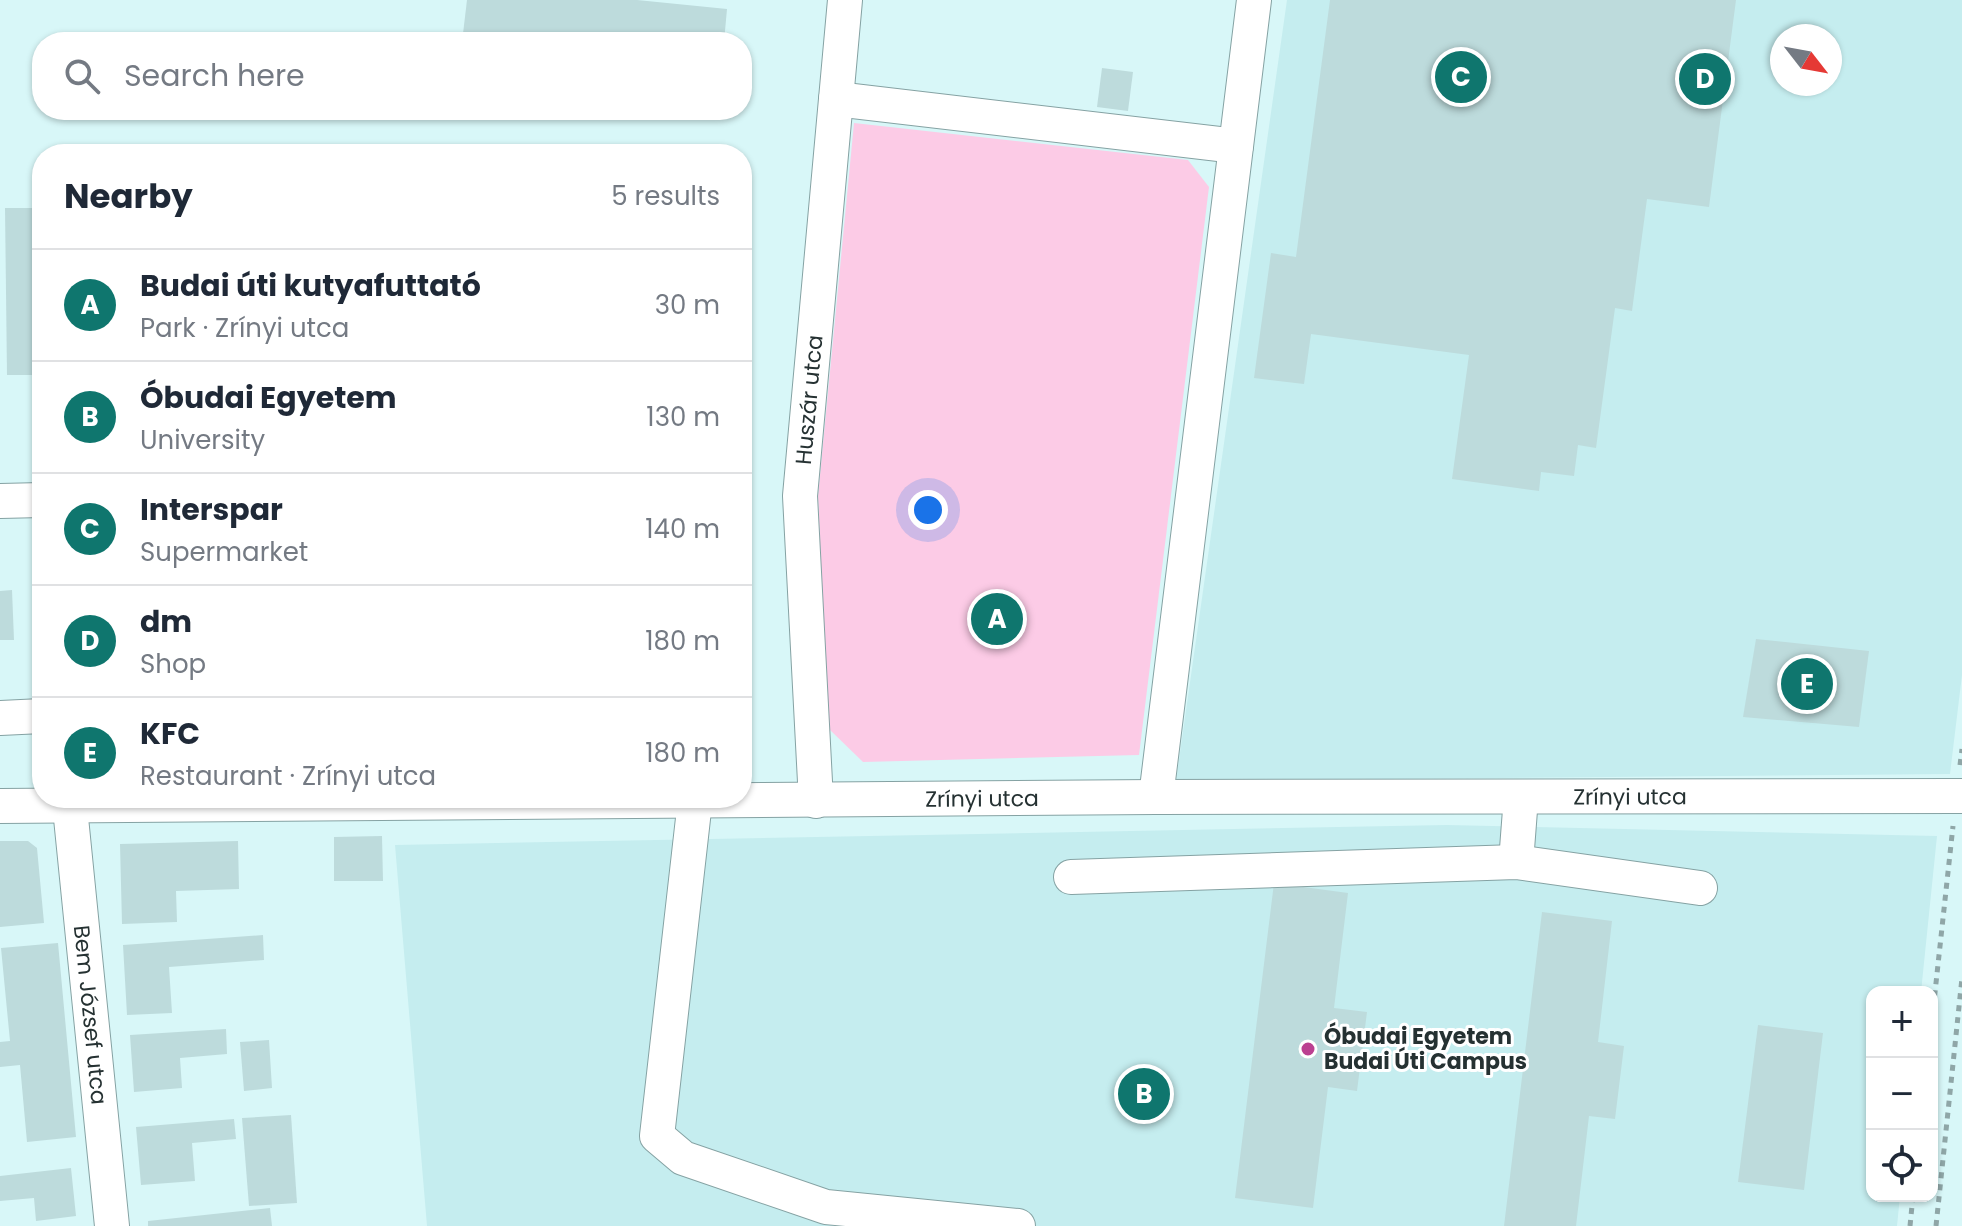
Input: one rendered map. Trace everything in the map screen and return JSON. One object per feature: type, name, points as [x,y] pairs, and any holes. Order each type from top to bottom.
[{"type":"street","name":"Huszár utca","points":[[816,801],[800,496],[845,0]]},
{"type":"street","points":[[1156,797],[1254,0]]},
{"type":"street","points":[[836,99],[1236,146]]},
{"type":"street","points":[[0,501],[32,500]]},
{"type":"street","points":[[0,718],[32,716]]},
{"type":"street","name":"Zrínyi utca","points":[[752,801],[1959,796]]},
{"type":"street","points":[[1516,862],[1521,797]]},
{"type":"street","name":"Zrínyi utca","points":[[0,806],[32,804]]},
{"type":"street","name":"Bem József utca","points":[[70,808],[112,1226]]},
{"type":"street","points":[[694,808],[657,1136],[683,1158],[826,1207],[1018,1226]]},
{"type":"street","points":[[1071,877],[1516,862],[1700,888]]},
{"type":"path","points":[[1936,986],[1962,749]]},
{"type":"path","points":[[1936,1226],[1962,978]]},
{"type":"path","points":[[1910,1226],[1912,1202]]},
{"type":"shaded area","points":[[1287,0],[1962,0],[1962,675],[1950,774],[1176,781]]},
{"type":"shaded area","points":[[854,123],[1188,160],[1209,187],[1139,755],[863,762],[828,728],[818,496]]},
{"type":"shaded area","points":[[1447,825],[1937,836],[1922,986],[1866,986],[1866,1202],[1899,1202],[1897,1226],[427,1226],[395,845]]},
{"type":"building","points":[[467,0],[637,0],[727,9],[725,32],[463,32]]},
{"type":"building","points":[[1330,0],[1736,0],[1709,207],[1647,199],[1632,311],[1615,308],[1596,448],[1578,445],[1574,476],[1541,472],[1539,491],[1452,479],[1469,355],[1311,334],[1304,384],[1254,378],[1271,253],[1296,257]]},
{"type":"building","points":[[1102,68],[1133,72],[1128,111],[1097,107]]},
{"type":"building","points":[[5,208],[32,208],[32,375],[7,375]]},
{"type":"building","points":[[12,590],[14,640],[0,640],[0,591]]},
{"type":"building","points":[[1756,639],[1869,651],[1859,727],[1743,717]]},
{"type":"building","points":[[382,836],[383,881],[334,881],[334,837]]},
{"type":"building","points":[[0,841],[28,841],[37,848],[44,923],[0,927]]},
{"type":"building","points":[[238,841],[239,889],[176,891],[177,922],[122,924],[120,844]]},
{"type":"building","name":"Óbudai Egyetem Budai Úti Campus","points":[[1274,883],[1348,893],[1334,1008],[1367,1012],[1357,1091],[1328,1087],[1313,1208],[1235,1198]]},
{"type":"building","name":"Óbudai Egyetem Budai Úti Campus","points":[[1542,912],[1612,921],[1598,1042],[1624,1046],[1615,1119],[1589,1116],[1576,1226],[1504,1226]]},
{"type":"building","points":[[263,935],[264,960],[169,967],[172,1013],[127,1015],[123,945]]},
{"type":"building","points":[[58,943],[76,1137],[27,1142],[20,1065],[0,1067],[0,1042],[10,1041],[1,948]]},
{"type":"building","points":[[1758,1025],[1823,1033],[1804,1190],[1738,1182]]},
{"type":"building","points":[[226,1029],[227,1054],[180,1058],[182,1088],[134,1092],[130,1035]]},
{"type":"building","points":[[269,1040],[272,1088],[244,1091],[240,1042]]},
{"type":"building","points":[[291,1115],[297,1203],[249,1206],[242,1118]]},
{"type":"building","points":[[234,1119],[236,1139],[192,1143],[195,1181],[141,1185],[136,1127]]},
{"type":"building","points":[[71,1168],[76,1216],[36,1221],[34,1198],[0,1201],[0,1176]]},
{"type":"building","points":[[270,1208],[272,1226],[148,1226],[148,1221]]},
{"type":"place","name":"Interspar","points":[[1461,77]]},
{"type":"place","name":"dm","points":[[1705,79]]},
{"type":"place","name":"Budai úti kutyafuttató","points":[[997,619]]},
{"type":"place","name":"KFC","points":[[1807,684]]},
{"type":"place","name":"Óbudai Egyetem Budai Úti Campus","points":[[1308,1049]]},
{"type":"place","name":"Óbudai Egyetem","points":[[1144,1094]]}]
